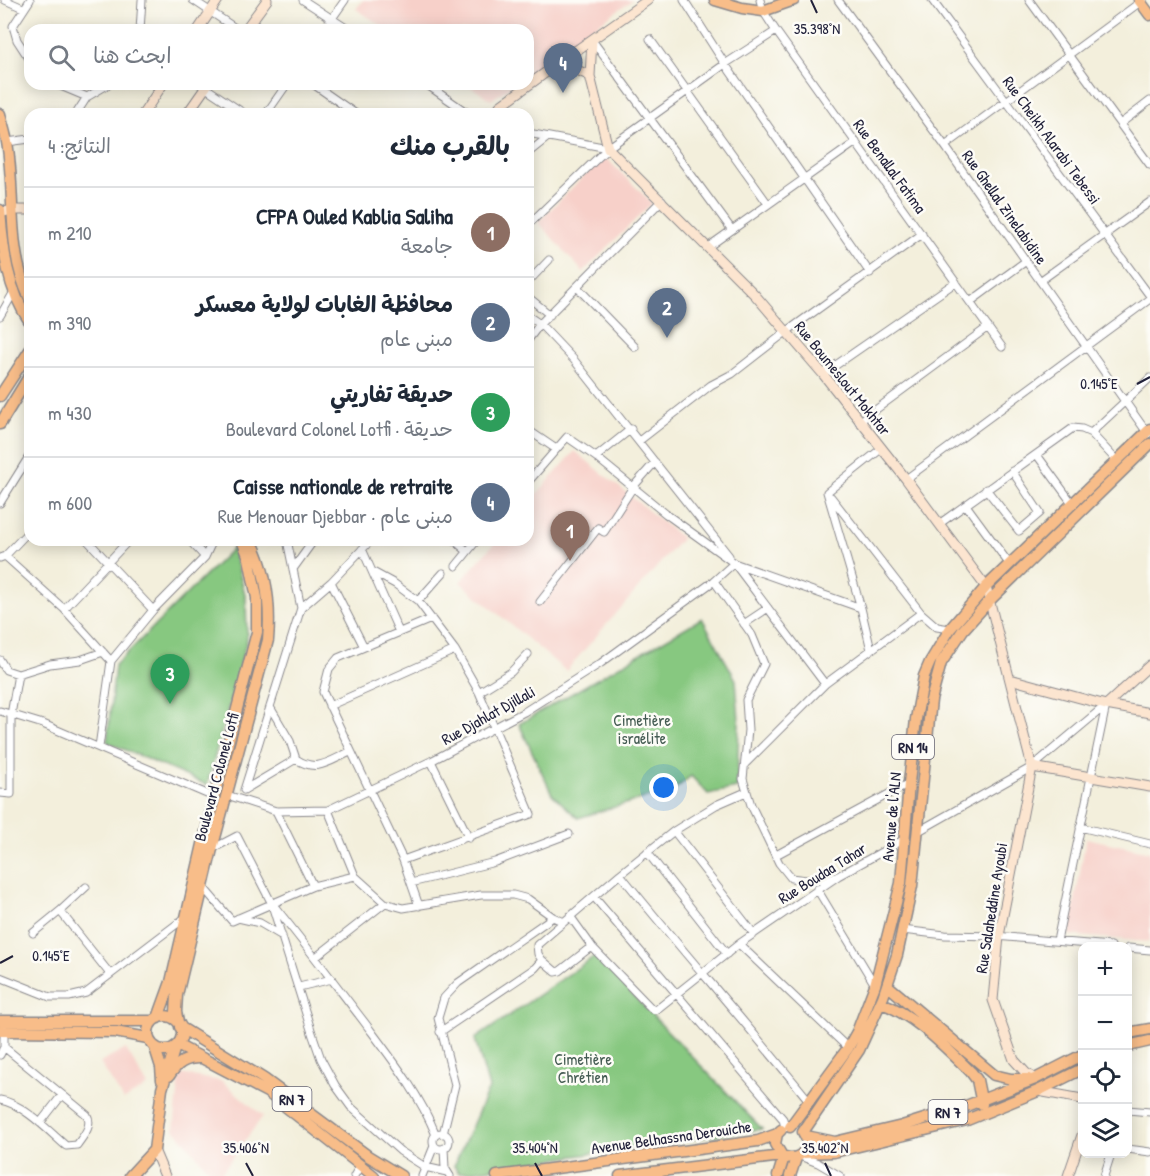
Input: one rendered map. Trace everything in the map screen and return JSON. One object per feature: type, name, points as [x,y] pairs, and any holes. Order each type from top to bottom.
[{"type":"main road","points":[[715,0],[742,8],[794,0]]},
{"type":"main road","points":[[1141,1],[1150,15]]},
{"type":"main road","points":[[0,114],[7,142],[17,259],[23,285]]},
{"type":"main road","points":[[0,212],[5,258],[13,291],[24,313]]},
{"type":"main road","points":[[0,396],[24,359]]},
{"type":"main road","points":[[0,424],[24,385]]},
{"type":"main road","name":"Avenue de l'ALN","points":[[784,1130],[810,1101],[848,1048],[857,1032],[875,985],[897,902],[916,719],[924,676],[941,642],[986,587],[1149,432]]},
{"type":"main road","name":"Avenue de l'ALN","points":[[804,1134],[859,1050],[887,985],[912,886],[930,711],[936,679],[951,645],[990,600],[1150,444]]},
{"type":"main road","name":"Boulevard Colonel Lotfi","points":[[155,1019],[171,982],[214,797],[257,632],[257,598],[244,546]]},
{"type":"main road","name":"Boulevard Colonel Lotfi","points":[[179,1025],[176,1012],[177,995],[212,849],[230,796],[268,640],[269,606],[266,584],[253,546]]},
{"type":"main road","points":[[887,985],[994,1075],[1011,1079],[1035,1079]]},
{"type":"main road","points":[[881,1003],[913,1020],[971,1072],[977,1080],[980,1100],[989,1111]]},
{"type":"main road","points":[[2,1026],[168,1017],[179,1025],[181,1037],[162,1089]]},
{"type":"main road","points":[[130,1176],[154,1150],[162,1089],[161,1067],[155,1048],[148,1038],[148,1028],[155,1019]]},
{"type":"main road","name":"RN 7","points":[[179,1025],[264,1079],[368,1156],[401,1176]]},
{"type":"main road","points":[[2,1026],[115,1032],[148,1038]]},
{"type":"main road","points":[[1132,1032],[1150,1029]]},
{"type":"main road","points":[[1132,1045],[1150,1041]]},
{"type":"main road","points":[[155,1048],[165,1050],[176,1046]]},
{"type":"main road","name":"RN 7","points":[[176,1046],[267,1092],[374,1176]]},
{"type":"main road","points":[[162,1089],[178,1063],[189,1058],[202,1058]]},
{"type":"main road","name":"RN 7","points":[[804,1134],[835,1142],[902,1126],[1035,1079],[1078,1058]]},
{"type":"main road","name":"RN 7","points":[[800,1156],[834,1152],[957,1122],[1038,1091],[1078,1071]]},
{"type":"main road","points":[[783,1157],[776,1149],[784,1130],[797,1128],[804,1134],[807,1141],[790,1176]]},
{"type":"main road","name":"Avenue Belhassna Derouiche","points":[[499,1176],[758,1141],[784,1130]]},
{"type":"main road","points":[[783,1157],[800,1156]]},
{"type":"main road","points":[[778,1176],[783,1157]]},
{"type":"main road","name":"Avenue Belhassna Derouiche","points":[[620,1176],[783,1157]]},
{"type":"street","points":[[5,0],[23,8]]},
{"type":"street","points":[[24,51],[17,40],[13,26],[30,0]]},
{"type":"street","points":[[140,24],[142,0]]},
{"type":"street","points":[[192,0],[229,24]]},
{"type":"street","points":[[202,24],[218,0]]},
{"type":"street","points":[[249,24],[267,0]]},
{"type":"street","points":[[303,0],[340,24]]},
{"type":"street","points":[[328,24],[345,0]]},
{"type":"street","points":[[534,81],[648,0]]},
{"type":"street","points":[[684,0],[725,64],[870,273]]},
{"type":"street","name":"Rue Ghellal Zinelabidine","points":[[838,0],[1149,432]]},
{"type":"street","name":"Rue Cheikh Alarabi Tebessi","points":[[932,0],[1150,297]]},
{"type":"street","points":[[1029,0],[1150,165]]},
{"type":"street","points":[[945,146],[1141,1]]},
{"type":"street","name":"Rue Benallal Fatima","points":[[761,5],[776,31],[1002,347]]},
{"type":"street","points":[[534,219],[608,148],[725,64],[776,31]]},
{"type":"street","points":[[650,39],[768,204]]},
{"type":"street","points":[[592,40],[590,76],[608,148]]},
{"type":"street","points":[[592,40],[732,230]]},
{"type":"street","points":[[560,62],[590,76]]},
{"type":"street","points":[[70,90],[87,97]]},
{"type":"street","points":[[80,108],[87,97],[99,90]]},
{"type":"street","points":[[147,108],[159,90]]},
{"type":"street","points":[[191,108],[202,90]]},
{"type":"street","points":[[212,90],[237,108]]},
{"type":"street","points":[[270,108],[283,90]]},
{"type":"street","points":[[322,90],[347,108]]},
{"type":"street","points":[[435,90],[460,108]]},
{"type":"street","points":[[499,108],[522,90]]},
{"type":"street","points":[[1120,124],[1150,101]]},
{"type":"street","points":[[534,134],[608,148]]},
{"type":"street","points":[[534,148],[548,137]]},
{"type":"street","points":[[7,142],[24,140]]},
{"type":"street","points":[[708,247],[856,142]]},
{"type":"street","name":"Rue Boumeslout Mokhtar","points":[[608,148],[755,295],[823,374],[906,479],[986,587],[1032,767]]},
{"type":"street","points":[[534,332],[662,200]]},
{"type":"street","points":[[1040,281],[1150,202]]},
{"type":"street","points":[[0,212],[24,210]]},
{"type":"street","points":[[639,441],[711,385],[732,374],[922,234]]},
{"type":"street","points":[[534,276],[549,260]]},
{"type":"street","points":[[970,302],[1026,261]]},
{"type":"street","points":[[823,374],[956,282]]},
{"type":"street","points":[[0,316],[13,291],[23,285]]},
{"type":"street","points":[[577,287],[635,347]]},
{"type":"street","points":[[906,479],[1150,297]]},
{"type":"street","points":[[534,302],[550,315]]},
{"type":"street","points":[[534,320],[574,360],[631,429],[825,684]]},
{"type":"street","points":[[859,422],[988,327]]},
{"type":"street","points":[[1091,433],[1150,378]]},
{"type":"street","points":[[939,524],[1073,428],[1091,433],[1117,461]]},
{"type":"street","points":[[596,457],[631,429]]},
{"type":"street","points":[[534,434],[556,449]]},
{"type":"street","points":[[534,469],[567,437],[596,457],[666,514],[734,563],[861,608]]},
{"type":"street","points":[[827,492],[881,449]]},
{"type":"street","points":[[1037,454],[1072,503]]},
{"type":"street","points":[[540,602],[598,528],[604,532],[633,487],[655,462]]},
{"type":"street","points":[[0,503],[24,465]]},
{"type":"street","points":[[986,489],[1019,531],[1040,513],[1012,471]]},
{"type":"street","points":[[827,492],[871,650]]},
{"type":"street","points":[[827,492],[921,613],[937,627],[950,629]]},
{"type":"street","points":[[966,505],[1010,565]]},
{"type":"street","points":[[24,536],[3,557],[64,609],[111,661]]},
{"type":"street","points":[[93,546],[153,610]]},
{"type":"street","points":[[64,609],[123,546]]},
{"type":"street","points":[[195,546],[206,557]]},
{"type":"street","points":[[99,747],[111,661],[153,610],[206,557],[211,546]]},
{"type":"street","points":[[244,790],[301,608],[288,546]]},
{"type":"street","points":[[293,569],[310,546]]},
{"type":"street","points":[[301,608],[331,582],[365,546]]},
{"type":"street","points":[[461,546],[467,551]]},
{"type":"street","points":[[456,566],[472,546]]},
{"type":"street","points":[[362,549],[399,632]]},
{"type":"street","name":"Rue Djahlat Djillali","points":[[230,796],[276,811],[328,810],[432,761],[524,712],[602,663],[714,581],[734,563]]},
{"type":"street","points":[[373,572],[395,584],[418,601],[455,650],[479,692],[531,814],[403,860]]},
{"type":"street","points":[[418,601],[443,573]]},
{"type":"street","points":[[714,581],[752,635],[764,664],[746,700],[748,730],[743,779],[746,792],[776,855],[791,878],[815,881],[838,876]]},
{"type":"street","points":[[331,582],[364,647]]},
{"type":"street","points":[[744,624],[768,608]]},
{"type":"street","points":[[746,763],[825,684],[921,613]]},
{"type":"street","points":[[418,906],[403,860],[323,692],[329,669],[338,658],[431,619]]},
{"type":"street","points":[[330,706],[455,650]]},
{"type":"street","points":[[0,660],[6,670],[18,674],[51,664],[80,660],[103,652]]},
{"type":"street","points":[[479,692],[511,672],[528,654]]},
{"type":"street","points":[[1057,941],[1106,705],[1150,665]]},
{"type":"street","points":[[0,793],[11,794],[11,715],[18,674]]},
{"type":"street","points":[[1010,679],[1106,705],[1150,713]]},
{"type":"street","name":"Rue Boudaa Tahar","points":[[593,948],[652,1009],[660,1008],[739,944],[838,876],[1032,767],[1106,705]]},
{"type":"street","points":[[270,707],[290,741],[296,759],[307,766],[318,766],[350,752]]},
{"type":"street","points":[[0,711],[43,723],[214,797]]},
{"type":"street","points":[[230,796],[296,759]]},
{"type":"street","points":[[432,761],[468,838]]},
{"type":"street","points":[[1032,767],[1150,787]]},
{"type":"street","name":"Rue Salaheddine Ayoubi","points":[[1032,767],[999,936],[993,1000],[1014,1060],[1035,1079]]},
{"type":"street","points":[[776,855],[909,783]]},
{"type":"street","points":[[570,916],[593,948],[556,972],[542,960],[538,954],[537,945],[564,921],[620,874],[674,831],[716,805],[746,792]]},
{"type":"street","points":[[328,810],[355,876],[385,903],[403,908],[481,896],[513,896],[528,899],[553,917],[564,921]]},
{"type":"street","points":[[276,811],[313,886]]},
{"type":"street","points":[[1080,827],[1150,844]]},
{"type":"street","points":[[674,831],[754,934]]},
{"type":"street","points":[[411,883],[495,862],[569,834]]},
{"type":"street","points":[[212,849],[237,836],[271,903],[321,1059],[335,1085],[359,1114],[400,1150],[425,1167],[449,1174]]},
{"type":"street","points":[[647,852],[727,954]]},
{"type":"street","points":[[620,874],[682,952],[810,1101]]},
{"type":"street","points":[[203,887],[232,921],[313,886],[355,876]]},
{"type":"street","points":[[815,881],[818,891],[875,985]]},
{"type":"street","points":[[33,933],[86,887]]},
{"type":"street","points":[[594,897],[783,1119],[784,1130]]},
{"type":"street","points":[[271,903],[316,957],[412,1088],[440,1134],[447,1137],[448,1142],[443,1156],[449,1174]]},
{"type":"street","points":[[316,957],[385,903]]},
{"type":"street","points":[[60,911],[110,974]]},
{"type":"street","points":[[0,977],[50,997],[86,993],[186,917]]},
{"type":"street","points":[[422,1176],[434,1146],[433,1141],[440,1134],[455,1085],[438,1018],[444,998],[458,983],[553,917]]},
{"type":"street","points":[[238,918],[260,923],[282,936]]},
{"type":"street","points":[[902,930],[945,935],[999,936],[1078,943]]},
{"type":"street","points":[[739,944],[848,1048]]},
{"type":"street","points":[[1132,948],[1150,950]]},
{"type":"street","points":[[440,1032],[535,968],[542,960]]},
{"type":"street","points":[[299,987],[332,979]]},
{"type":"street","points":[[0,1055],[4,1047],[2,1026]]},
{"type":"street","points":[[0,1100],[8,1101],[40,1123],[66,1146],[77,1145],[89,1126],[90,1120],[87,1115],[4,1047]]},
{"type":"street","points":[[1038,1091],[1078,1098]]},
{"type":"street","points":[[40,1123],[62,1095]]},
{"type":"street","points":[[1132,1110],[1150,1112]]},
{"type":"street","points":[[434,1146],[439,1149],[444,1148]]},
{"type":"street","points":[[1068,1176],[1078,1149]]},
{"type":"street","points":[[154,1150],[165,1176]]},
{"type":"street","points":[[1132,1150],[1150,1152]]},
{"type":"street","points":[[800,1156],[840,1176]]},
{"type":"street","points":[[1104,1176],[1110,1158]]},
{"type":"street","points":[[354,1176],[360,1166]]},
{"type":"shaded area","points":[[363,0],[632,0],[534,70],[534,24],[379,24],[356,9]]},
{"type":"shaded area","points":[[476,90],[505,90],[491,100]]},
{"type":"shaded area","points":[[604,156],[652,203],[583,272],[538,222]]},
{"type":"shaded area","points":[[575,451],[682,538],[566,671],[460,582],[492,546],[534,546],[534,497]]},
{"type":"shaded area","points":[[1086,838],[1150,852],[1150,942],[1069,935]]},
{"type":"shaded area","points":[[126,1049],[148,1086],[124,1100],[100,1063]]},
{"type":"shaded area","points":[[180,1074],[222,1081],[263,1116],[219,1176],[214,1176],[174,1129]]},
{"type":"green space","points":[[233,548],[246,598],[247,640],[207,785],[107,742],[115,665]]},
{"type":"green space","name":"Cimetière israélite","points":[[702,618],[736,680],[739,721],[737,788],[708,794],[691,776],[675,789],[578,818],[552,794],[519,724]]},
{"type":"green space","name":"Cimetière Chrétien","points":[[595,956],[762,1129],[459,1173],[454,1166],[489,1088],[475,1039]]},
{"type":"place","name":"Caisse nationale de retraite","points":[[563,93]]},
{"type":"place","name":"محافظة الغابات لولاية معسكر","points":[[667,338]]},
{"type":"place","name":"CFPA Ouled Kablia Saliha","points":[[570,561]]},
{"type":"place","name":"حديقة تفاريتي","points":[[170,704]]}]
